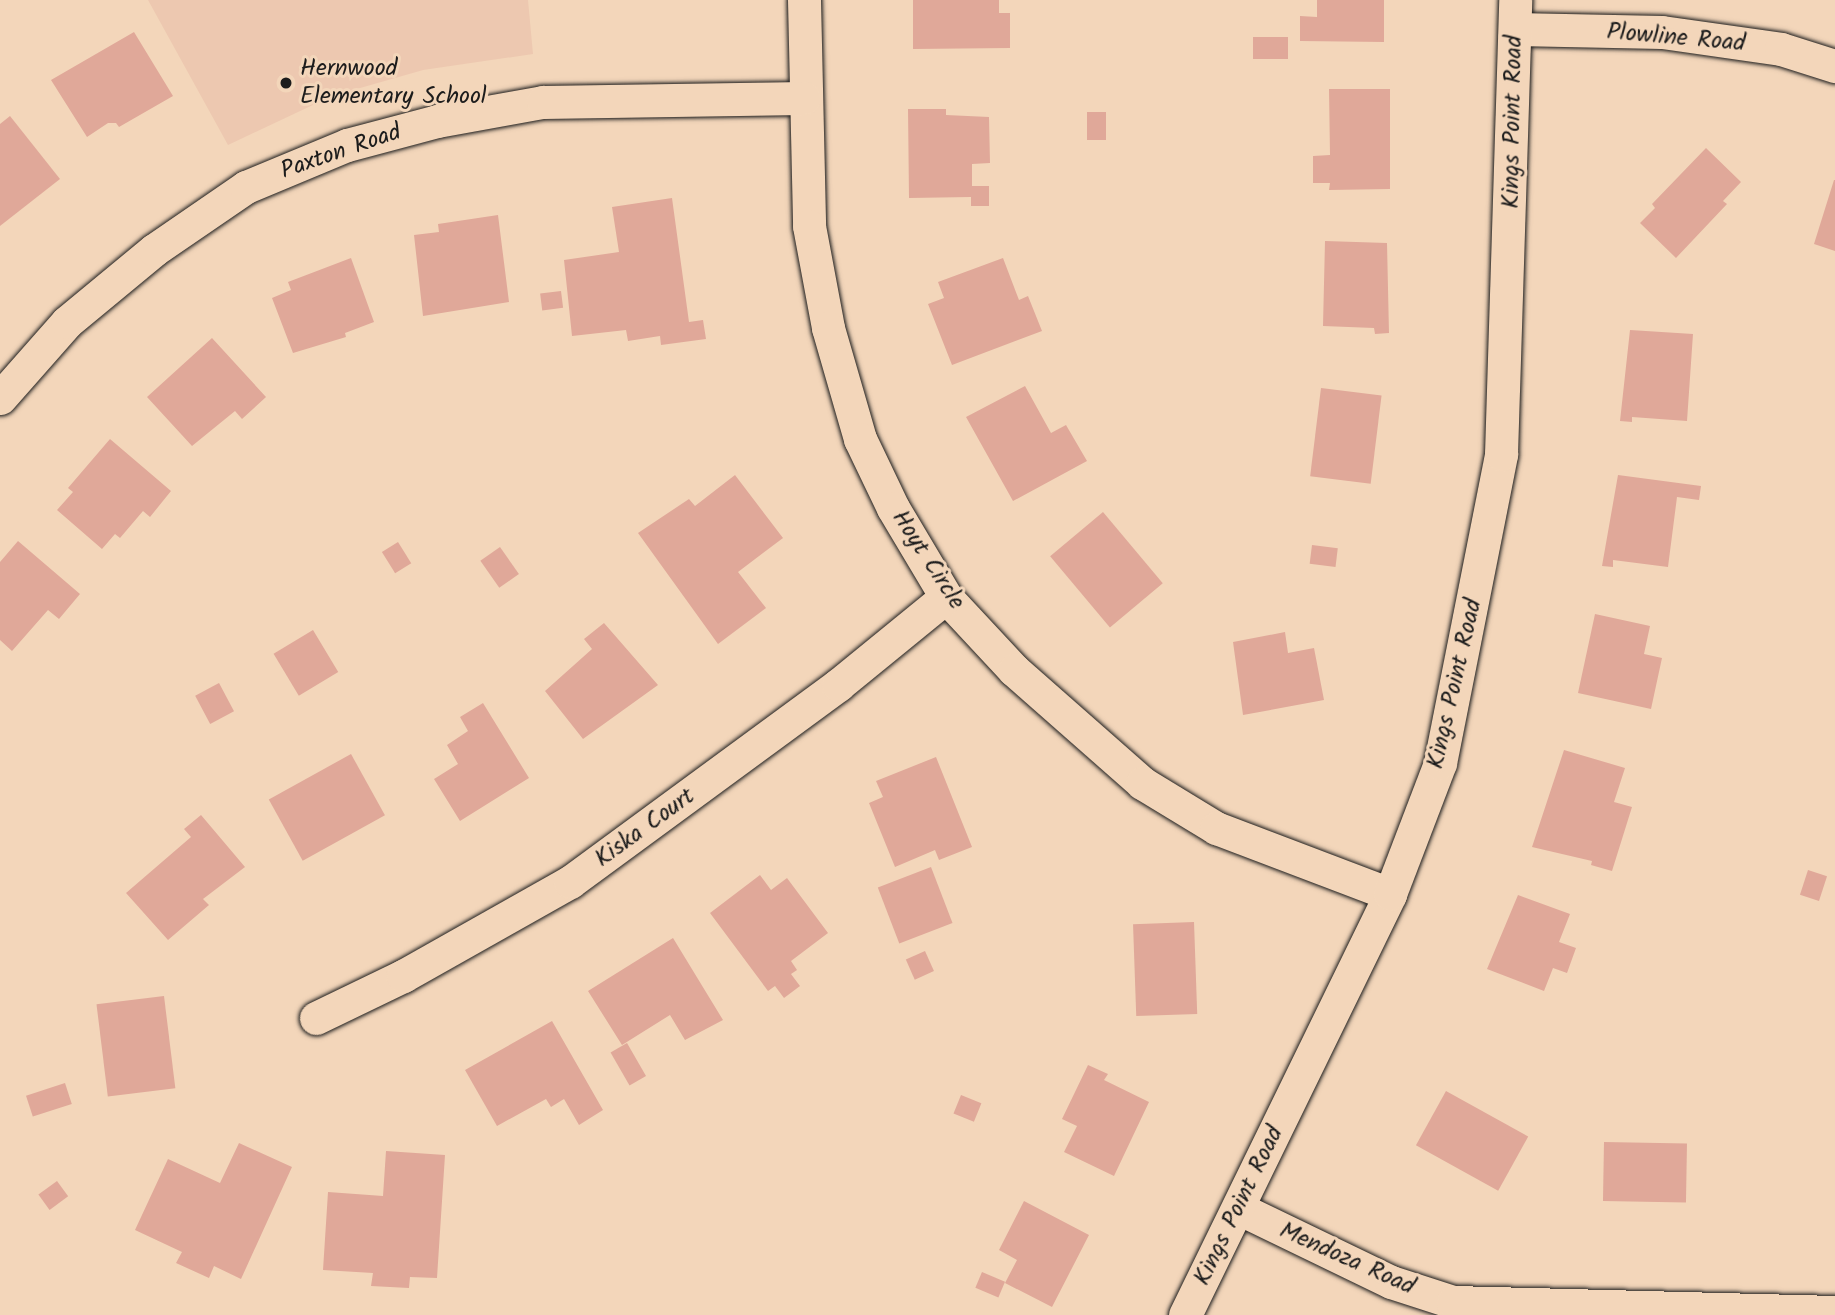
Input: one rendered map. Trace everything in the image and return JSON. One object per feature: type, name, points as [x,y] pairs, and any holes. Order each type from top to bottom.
[{"type":"street","name":"Hoyt Circle","points":[[804,0],[804,98],[809,226],[846,395],[860,439],[893,508],[946,597],[1014,670],[1142,783],[1216,828],[1390,894]]},
{"type":"street","name":"Plowline Road","points":[[1515,15],[1781,49],[1835,66]]},
{"type":"street","name":"Kings Point Road","points":[[1185,1315],[1240,1209],[1390,894],[1440,763],[1501,454],[1515,15]]},
{"type":"street","name":"Paxton Road","points":[[0,398],[67,322],[154,250],[246,187],[347,145],[437,121],[543,102],[804,98]]},
{"type":"street","name":"Kiska Court","points":[[316,1018],[403,976],[570,882],[838,685],[946,597]]},
{"type":"street","name":"Mendoza Road","points":[[1240,1209],[1391,1282],[1453,1302],[1835,1312]]},
{"type":"shaded area","name":"Hernwood Elementary School","points":[[148,0],[528,0],[533,54],[423,70],[332,96],[228,145]]},
{"type":"building","points":[[913,0],[999,0],[999,13],[1010,13],[1010,48],[913,49]]},
{"type":"building","points":[[1317,0],[1384,0],[1384,42],[1300,41],[1300,16],[1317,17]]},
{"type":"building","points":[[134,32],[173,96],[119,127],[116,123],[108,123],[87,137],[51,80]]},
{"type":"building","points":[[1253,37],[1288,37],[1288,59],[1253,59]]},
{"type":"building","points":[[1329,89],[1390,89],[1390,189],[1329,190],[1330,183],[1313,183],[1313,156],[1330,155]]},
{"type":"building","points":[[908,109],[946,109],[946,115],[989,117],[990,163],[972,164],[972,186],[989,186],[989,206],[971,206],[971,197],[909,198]]},
{"type":"building","points":[[1087,112],[1106,112],[1106,140],[1087,140]]},
{"type":"building","points":[[10,116],[60,179],[0,226],[0,124]]},
{"type":"building","points":[[1706,148],[1741,182],[1723,201],[1727,204],[1676,258],[1640,223],[1655,208],[1652,204]]},
{"type":"building","points":[[1835,180],[1835,251],[1814,244]]},
{"type":"building","points":[[672,198],[689,322],[703,320],[706,339],[661,345],[660,336],[628,341],[626,330],[572,336],[564,260],[619,252],[612,207]]},
{"type":"building","points":[[498,215],[509,302],[423,316],[414,235],[439,232],[438,224]]},
{"type":"building","points":[[1325,241],[1387,243],[1389,333],[1375,334],[1374,328],[1323,326]]},
{"type":"building","points":[[351,258],[374,322],[345,333],[346,337],[293,353],[272,298],[291,290],[288,282]]},
{"type":"building","points":[[1003,258],[1019,300],[1028,296],[1042,331],[952,365],[928,304],[944,298],[938,282]]},
{"type":"building","points":[[561,291],[563,308],[542,310],[540,294]]},
{"type":"building","points":[[1630,330],[1693,334],[1687,421],[1632,417],[1632,422],[1620,421]]},
{"type":"building","points":[[212,338],[266,397],[242,419],[235,411],[192,446],[147,397]]},
{"type":"building","points":[[1025,386],[1051,433],[1066,425],[1087,461],[1013,501],[966,417]]},
{"type":"building","points":[[1321,388],[1382,395],[1371,484],[1310,476]]},
{"type":"building","points":[[110,439],[171,491],[150,517],[143,511],[120,538],[115,534],[102,549],[57,510],[73,492],[68,488]]},
{"type":"building","points":[[735,475],[783,538],[738,572],[766,608],[718,644],[638,533],[689,499],[695,506]]},
{"type":"building","points":[[1618,475],[1701,486],[1699,500],[1677,497],[1668,567],[1613,560],[1613,567],[1602,566]]},
{"type":"building","points":[[1103,512],[1163,583],[1110,628],[1050,556]]},
{"type":"building","points":[[18,541],[80,594],[59,619],[48,610],[12,651],[0,640],[0,562]]},
{"type":"building","points":[[398,542],[411,563],[395,573],[382,552]]},
{"type":"building","points":[[1312,545],[1338,548],[1335,567],[1310,564]]},
{"type":"building","points":[[500,547],[519,574],[499,588],[480,561]]},
{"type":"building","points":[[1595,614],[1650,626],[1644,654],[1662,658],[1651,709],[1578,693]]},
{"type":"building","points":[[604,623],[658,685],[583,739],[545,691],[592,649],[584,639]]},
{"type":"building","points":[[313,630],[338,672],[299,696],[274,654]]},
{"type":"building","points":[[1285,632],[1288,653],[1314,648],[1324,700],[1243,715],[1233,642]]},
{"type":"building","points":[[219,683],[234,711],[210,724],[195,696]]},
{"type":"building","points":[[483,703],[529,778],[460,821],[434,779],[458,764],[447,745],[468,731],[460,717]]},
{"type":"building","points":[[1564,750],[1625,768],[1614,802],[1632,807],[1612,871],[1591,865],[1592,861],[1532,847]]},
{"type":"building","points":[[351,754],[385,815],[303,861],[269,800]]},
{"type":"building","points":[[936,757],[972,847],[939,860],[935,850],[895,867],[869,803],[883,797],[876,781]]},
{"type":"building","points":[[201,815],[245,867],[203,899],[209,905],[168,940],[126,893],[191,837],[184,829]]},
{"type":"building","points":[[931,867],[953,923],[899,943],[878,887]]},
{"type":"building","points":[[1808,870],[1827,876],[1819,901],[1800,895]]},
{"type":"building","points":[[760,875],[771,890],[787,878],[828,933],[791,961],[797,970],[791,974],[800,986],[784,998],[775,986],[768,991],[710,913]]},
{"type":"building","points":[[1518,895],[1570,914],[1559,942],[1576,948],[1567,973],[1553,968],[1544,991],[1487,969]]},
{"type":"building","points":[[1194,922],[1197,1014],[1136,1016],[1133,924]]},
{"type":"building","points":[[673,938],[723,1020],[685,1040],[670,1015],[622,1045],[588,991]]},
{"type":"building","points":[[925,951],[934,971],[915,980],[906,960]]},
{"type":"building","points":[[164,996],[175,1088],[108,1097],[97,1004]]},
{"type":"building","points":[[552,1021],[603,1110],[579,1125],[564,1099],[551,1107],[546,1099],[497,1126],[465,1070]]},
{"type":"building","points":[[627,1043],[646,1076],[630,1085],[611,1052]]},
{"type":"building","points":[[1088,1065],[1108,1074],[1104,1080],[1149,1102],[1114,1176],[1064,1152],[1077,1126],[1062,1119]]},
{"type":"building","points":[[65,1083],[72,1104],[33,1117],[26,1096]]},
{"type":"building","points":[[1446,1091],[1528,1137],[1498,1191],[1416,1145]]},
{"type":"building","points":[[961,1095],[981,1103],[974,1122],[954,1114]]},
{"type":"building","points":[[1604,1142],[1687,1143],[1686,1202],[1603,1201]]},
{"type":"building","points":[[239,1143],[292,1167],[241,1279],[214,1266],[209,1278],[176,1263],[182,1252],[135,1230],[168,1159],[220,1183]]},
{"type":"building","points":[[386,1151],[445,1155],[437,1278],[410,1277],[409,1288],[371,1286],[373,1273],[323,1270],[328,1192],[383,1196]]},
{"type":"building","points":[[57,1181],[68,1196],[50,1210],[38,1195]]},
{"type":"building","points":[[1024,1201],[1089,1235],[1052,1307],[1005,1283],[1017,1260],[999,1250]]},
{"type":"building","points":[[982,1272],[1005,1282],[998,1297],[975,1288]]},
{"type":"place","name":"Hernwood Elementary School","points":[[286,83]]}]
